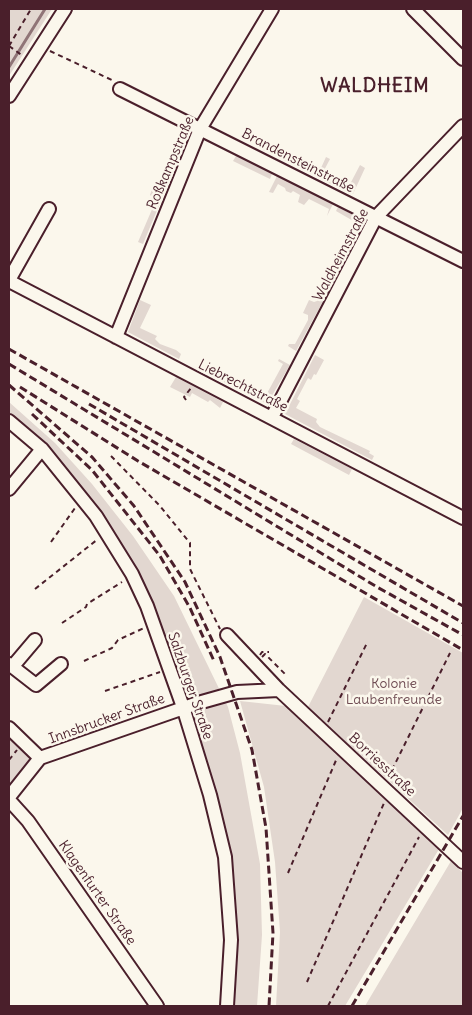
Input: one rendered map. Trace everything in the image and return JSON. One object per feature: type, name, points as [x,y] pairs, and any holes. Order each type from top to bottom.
[{"type":"street","points":[[9,96],[65,9]]},
{"type":"street","name":"Roßkampstraße","points":[[116,337],[200,129],[272,9]]},
{"type":"street","points":[[413,9],[463,59]]},
{"type":"street","name":"Brandensteinstraße","points":[[120,89],[463,260]]},
{"type":"street","name":"Waldheimstraße","points":[[272,417],[376,217],[463,126]]},
{"type":"street","points":[[9,281],[49,209]]},
{"type":"street","name":"Liebrechtstraße","points":[[9,281],[463,518]]},
{"type":"street","name":"Salzburger Straße","points":[[9,421],[42,449],[96,516],[132,574],[147,606],[183,708],[210,795],[225,857],[231,940],[227,1006]]},
{"type":"street","points":[[9,489],[42,449]]},
{"type":"street","name":"Borriesstraße","points":[[228,634],[281,685],[324,731],[463,862]]},
{"type":"street","points":[[35,640],[11,665],[36,685],[61,664]]},
{"type":"street","points":[[183,708],[237,692],[281,685]]},
{"type":"street","name":"Innsbrucker Straße","points":[[40,758],[183,708]]},
{"type":"street","points":[[9,728],[40,758],[9,798]]},
{"type":"street","name":"Klagenfurter Straße","points":[[9,798],[28,821],[157,1006]]},
{"type":"path","points":[[22,54],[9,46],[31,9]]},
{"type":"path","points":[[46,49],[117,83],[120,89]]},
{"type":"path","points":[[186,400],[184,397],[196,378]]},
{"type":"path","points":[[111,456],[160,506],[190,543],[190,569],[220,629],[228,634]]},
{"type":"path","points":[[51,542],[78,504]]},
{"type":"path","points":[[35,589],[98,539]]},
{"type":"path","points":[[62,623],[86,607],[87,604],[122,582]]},
{"type":"path","points":[[84,661],[112,648],[118,640],[144,628]]},
{"type":"path","points":[[324,731],[367,643]]},
{"type":"path","points":[[262,652],[269,652]]},
{"type":"path","points":[[307,982],[386,789],[450,654]]},
{"type":"path","points":[[105,691],[160,672]]},
{"type":"path","points":[[281,685],[288,675]]},
{"type":"path","points":[[9,760],[20,747]]},
{"type":"path","points":[[288,873],[341,747]]},
{"type":"path","points":[[328,1006],[425,826]]},
{"type":"green space","points":[[9,9],[52,9],[9,76]]},
{"type":"green space","points":[[264,144],[314,168],[316,165],[321,168],[326,157],[330,159],[320,178],[261,149]]},
{"type":"green space","points":[[175,150],[181,153],[143,244],[138,242],[156,200],[150,195],[152,189],[158,191],[172,162]]},
{"type":"green space","points":[[236,156],[272,174],[270,179],[233,161]]},
{"type":"green space","points":[[360,165],[365,168],[353,194],[327,182],[330,176],[349,186]]},
{"type":"green space","points":[[277,176],[333,204],[327,216],[329,209],[309,199],[304,205],[298,202],[300,195],[293,191],[291,193],[286,191],[285,188],[278,184],[273,193],[269,192]]},
{"type":"green space","points":[[338,207],[363,220],[352,245],[346,242],[355,222],[336,211]]},
{"type":"green space","points":[[328,278],[334,281],[296,351],[288,346],[289,344],[295,344],[308,320],[308,315],[303,313],[309,300],[317,301]]},
{"type":"green space","points":[[140,300],[151,305],[140,328],[157,336],[155,339],[160,344],[176,350],[181,354],[179,359],[128,332]]},
{"type":"green space","points":[[315,355],[324,360],[316,375],[314,374],[311,380],[308,378],[297,399],[300,401],[296,408],[317,419],[316,422],[320,427],[370,451],[369,453],[374,456],[372,460],[285,414]]},
{"type":"green space","points":[[279,359],[290,365],[267,404],[214,377],[221,367],[219,372],[246,386],[255,392],[254,394],[265,397],[283,364],[278,361]]},
{"type":"green space","points":[[176,377],[223,402],[220,408],[210,400],[208,402],[192,393],[190,397],[170,387]]},
{"type":"green space","points":[[9,402],[55,443],[92,484],[133,536],[174,596],[228,707],[240,753],[260,864],[262,935],[257,1006],[227,1006],[229,897],[183,707],[114,543],[9,417]]},
{"type":"green space","points":[[294,439],[352,469],[349,475],[291,444]]},
{"type":"green space","name":"Kolonie Laubenfreunde","points":[[364,597],[463,653],[463,808],[448,835],[308,707]]},
{"type":"green space","points":[[240,701],[286,706],[439,849],[345,1006],[276,1006],[280,932],[275,862],[264,787]]},
{"type":"green space","points":[[9,728],[40,758],[9,797]]},
{"type":"green space","points":[[451,861],[463,873],[463,1006],[365,1006]]},
{"type":"waterway","points":[[9,67],[45,9]]},
{"type":"railway","points":[[9,349],[463,606]]},
{"type":"railway","points":[[9,364],[377,587],[463,635]]},
{"type":"railway","points":[[9,385],[92,457],[134,506],[185,582],[220,657],[252,750],[266,828],[273,933],[269,1006]]},
{"type":"railway","points":[[20,387],[138,461],[463,650]]},
{"type":"railway","points":[[89,404],[463,623]]},
{"type":"railway","points":[[32,414],[92,470],[160,556],[190,608],[214,661]]},
{"type":"railway","points":[[352,1006],[463,816]]},
{"type":"district","name":"WALDHEIM","points":[[375,87]]}]
